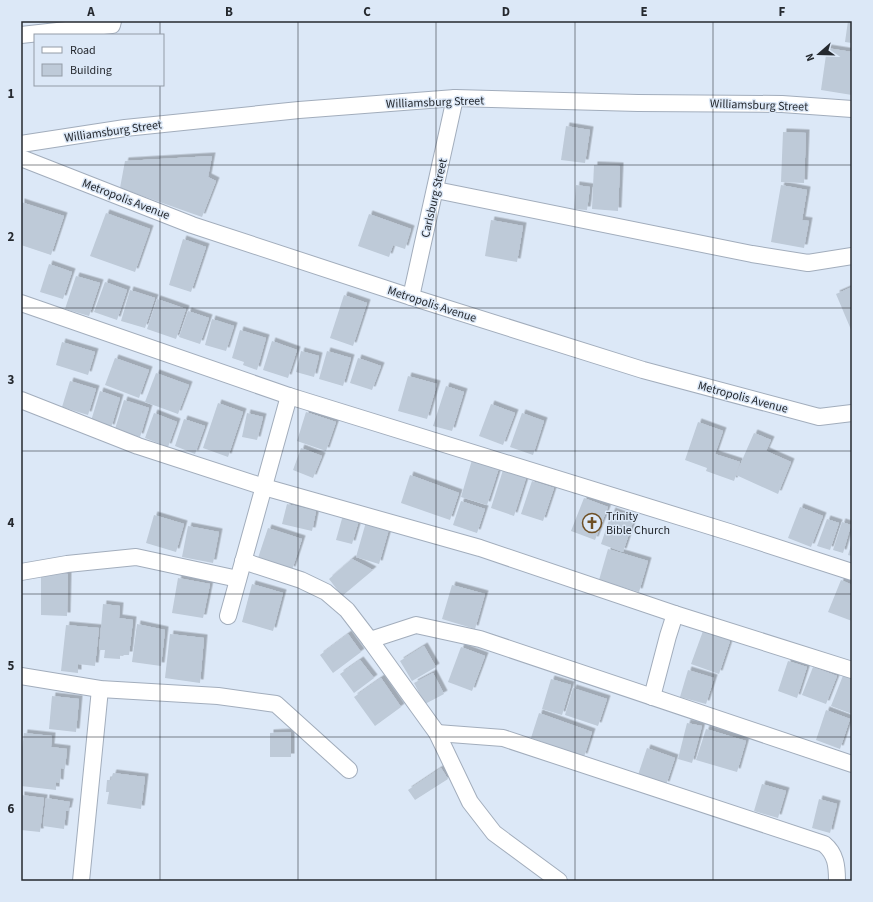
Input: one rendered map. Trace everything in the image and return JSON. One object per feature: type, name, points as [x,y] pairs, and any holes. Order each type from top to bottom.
[{"type":"street","points":[[21,35],[112,26],[113,21]]},
{"type":"street","name":"Williamsburg Street","points":[[21,144],[140,126],[299,110],[456,98],[638,103],[782,104],[852,109]]},
{"type":"street","name":"Carlsburg Street","points":[[411,297],[456,98]]},
{"type":"street","name":"Metropolis Avenue","points":[[21,158],[192,225],[411,297],[643,370],[819,417],[852,413]]},
{"type":"street","points":[[436,190],[752,254],[808,263],[852,256]]},
{"type":"street","points":[[21,303],[289,396],[722,529],[852,572]]},
{"type":"street","points":[[228,616],[289,396]]},
{"type":"street","points":[[21,400],[138,446],[264,487],[480,548],[675,614],[852,670]]},
{"type":"street","points":[[21,572],[67,564],[136,557],[238,579]]},
{"type":"street","points":[[243,561],[301,580],[326,592],[346,610],[370,640],[437,733],[470,802],[494,834],[559,881]]},
{"type":"street","points":[[652,697],[675,614]]},
{"type":"street","points":[[370,640],[416,625],[480,639],[852,764]]},
{"type":"street","points":[[21,676],[100,689],[218,696],[276,704],[349,770]]},
{"type":"street","points":[[81,881],[100,689]]},
{"type":"street","points":[[437,733],[503,738],[824,844],[830,848],[837,864],[837,881]]},
{"type":"building","points":[[848,21],[852,21],[852,43],[845,42]]},
{"type":"building","points":[[827,48],[852,52],[852,95],[821,90]]},
{"type":"building","points":[[566,126],[590,130],[585,163],[561,160]]},
{"type":"building","points":[[783,132],[806,133],[804,183],[781,182]]},
{"type":"building","points":[[212,156],[208,177],[216,181],[202,217],[120,188],[125,161]]},
{"type":"building","points":[[594,165],[620,166],[618,211],[592,209]]},
{"type":"building","points":[[576,185],[590,187],[587,210],[574,209]]},
{"type":"building","points":[[781,185],[807,190],[802,220],[809,221],[804,248],[771,242]]},
{"type":"building","points":[[21,202],[64,216],[51,255],[21,245]]},
{"type":"building","points":[[106,213],[150,229],[135,272],[90,256]]},
{"type":"building","points":[[369,214],[411,229],[405,249],[393,245],[389,257],[358,246]]},
{"type":"building","points":[[491,220],[523,226],[517,262],[485,256]]},
{"type":"building","points":[[183,239],[206,247],[191,292],[169,285]]},
{"type":"building","points":[[49,264],[72,272],[63,299],[40,292]]},
{"type":"building","points":[[76,276],[100,283],[89,316],[65,309]]},
{"type":"building","points":[[105,282],[127,290],[117,320],[94,312]]},
{"type":"building","points":[[852,287],[852,332],[836,294]]},
{"type":"building","points":[[130,290],[155,298],[145,328],[121,321]]},
{"type":"building","points":[[344,295],[367,303],[353,346],[330,338]]},
{"type":"building","points":[[157,299],[186,309],[176,339],[147,329]]},
{"type":"building","points":[[188,311],[209,318],[200,344],[179,337]]},
{"type":"building","points":[[212,319],[234,326],[226,351],[205,345]]},
{"type":"building","points":[[240,330],[266,338],[257,370],[243,365],[244,362],[232,358]]},
{"type":"building","points":[[272,341],[297,350],[288,378],[263,370]]},
{"type":"building","points":[[62,342],[95,352],[88,375],[56,365]]},
{"type":"building","points":[[301,351],[319,356],[314,377],[296,372]]},
{"type":"building","points":[[327,351],[351,358],[343,386],[319,379]]},
{"type":"building","points":[[115,358],[149,370],[139,398],[105,385]]},
{"type":"building","points":[[358,358],[381,366],[372,390],[350,383]]},
{"type":"building","points":[[156,373],[189,385],[178,414],[145,402]]},
{"type":"building","points":[[408,376],[437,384],[427,419],[398,411]]},
{"type":"building","points":[[70,381],[96,389],[88,415],[62,407]]},
{"type":"building","points":[[446,386],[464,392],[452,431],[433,426]]},
{"type":"building","points":[[100,391],[120,398],[111,428],[91,421]]},
{"type":"building","points":[[124,400],[149,408],[140,437],[115,429]]},
{"type":"building","points":[[218,403],[243,412],[228,457],[203,448]]},
{"type":"building","points":[[491,404],[515,413],[503,445],[479,436]]},
{"type":"building","points":[[306,412],[336,422],[326,451],[297,441]]},
{"type":"building","points":[[154,413],[177,422],[168,447],[145,438]]},
{"type":"building","points":[[247,413],[263,417],[257,440],[242,437]]},
{"type":"building","points":[[522,413],[544,421],[533,455],[510,447]]},
{"type":"building","points":[[184,419],[205,426],[195,454],[175,446]]},
{"type":"building","points":[[698,422],[723,431],[715,454],[740,462],[736,474],[754,433],[771,440],[766,451],[791,462],[778,494],[736,475],[734,481],[706,471],[707,468],[685,460]]},
{"type":"building","points":[[301,448],[322,456],[313,478],[293,470]]},
{"type":"building","points":[[472,460],[499,468],[487,505],[461,497]]},
{"type":"building","points":[[503,470],[526,478],[514,516],[491,508]]},
{"type":"building","points":[[410,475],[459,493],[450,520],[401,503]]},
{"type":"building","points":[[532,481],[554,488],[543,521],[521,514]]},
{"type":"building","points":[[584,498],[608,507],[595,540],[571,531]]},
{"type":"building","points":[[461,501],[485,509],[477,533],[453,525]]},
{"type":"building","points":[[287,504],[316,511],[312,531],[282,524]]},
{"type":"building","points":[[800,507],[823,516],[811,547],[788,538]]},
{"type":"building","points":[[612,511],[634,519],[623,552],[601,544]]},
{"type":"building","points":[[154,515],[184,524],[176,552],[146,543]]},
{"type":"building","points":[[343,515],[359,520],[352,544],[336,540]]},
{"type":"building","points":[[827,519],[839,523],[830,550],[817,546]]},
{"type":"building","points":[[366,522],[389,529],[379,564],[356,557]]},
{"type":"building","points":[[842,522],[851,525],[843,553],[833,550]]},
{"type":"building","points":[[188,526],[219,532],[213,563],[182,557]]},
{"type":"building","points":[[268,528],[302,539],[292,570],[258,558]]},
{"type":"building","points":[[852,542],[852,556],[848,555]]},
{"type":"building","points":[[608,549],[648,561],[639,592],[599,580]]},
{"type":"building","points":[[352,559],[373,570],[342,596],[329,579]]},
{"type":"building","points":[[41,573],[68,574],[67,616],[41,615]]},
{"type":"building","points":[[178,578],[210,584],[203,618],[172,613]]},
{"type":"building","points":[[841,580],[852,585],[852,621],[828,612]]},
{"type":"building","points":[[252,584],[283,593],[273,631],[242,622]]},
{"type":"building","points":[[452,585],[485,594],[475,629],[442,619]]},
{"type":"building","points":[[103,604],[120,606],[119,618],[133,620],[129,655],[120,655],[120,659],[104,658],[105,650],[99,650]]},
{"type":"building","points":[[137,624],[165,630],[161,666],[132,662]]},
{"type":"building","points":[[66,625],[99,628],[95,666],[78,664],[78,673],[61,671]]},
{"type":"building","points":[[703,631],[730,641],[719,674],[691,664]]},
{"type":"building","points":[[170,634],[204,638],[200,683],[165,678]]},
{"type":"building","points":[[348,634],[361,652],[333,673],[320,655]]},
{"type":"building","points":[[424,646],[436,667],[412,681],[400,661]]},
{"type":"building","points":[[461,647],[485,656],[472,691],[448,682]]},
{"type":"building","points":[[360,660],[374,678],[354,693],[340,674]]},
{"type":"building","points":[[788,661],[807,667],[797,698],[778,691]]},
{"type":"building","points":[[813,667],[837,676],[826,704],[802,695]]},
{"type":"building","points":[[688,670],[714,678],[706,704],[680,697]]},
{"type":"building","points":[[433,673],[444,694],[425,704],[414,683]]},
{"type":"building","points":[[844,673],[852,676],[852,714],[831,706]]},
{"type":"building","points":[[381,678],[401,707],[375,726],[354,697]]},
{"type":"building","points":[[551,679],[571,685],[562,715],[542,709]]},
{"type":"building","points":[[573,688],[607,699],[598,726],[565,715]]},
{"type":"building","points":[[52,696],[79,699],[76,732],[49,729]]},
{"type":"building","points":[[826,710],[850,719],[840,749],[816,740]]},
{"type":"building","points":[[539,713],[592,732],[584,757],[531,738]]},
{"type":"building","points":[[687,723],[702,726],[692,763],[678,759]]},
{"type":"building","points":[[706,729],[746,741],[737,772],[696,760]]},
{"type":"building","points":[[291,732],[291,757],[270,757],[270,733]]},
{"type":"building","points":[[24,733],[52,736],[51,747],[67,749],[65,769],[61,768],[60,783],[56,782],[56,790],[21,786],[21,759]]},
{"type":"building","points":[[647,748],[675,758],[666,785],[638,775]]},
{"type":"building","points":[[441,768],[448,779],[415,800],[408,790]]},
{"type":"building","points":[[113,773],[145,777],[141,809],[107,804],[109,792],[106,792],[107,780],[111,780]]},
{"type":"building","points":[[762,784],[786,791],[778,818],[754,811]]},
{"type":"building","points":[[21,795],[44,798],[40,832],[21,830]]},
{"type":"building","points":[[46,798],[70,802],[68,811],[66,811],[64,829],[43,826]]},
{"type":"building","points":[[819,799],[837,804],[830,833],[812,828]]},
{"type":"place","name":"Trinity Bible Church","points":[[592,523]]}]
